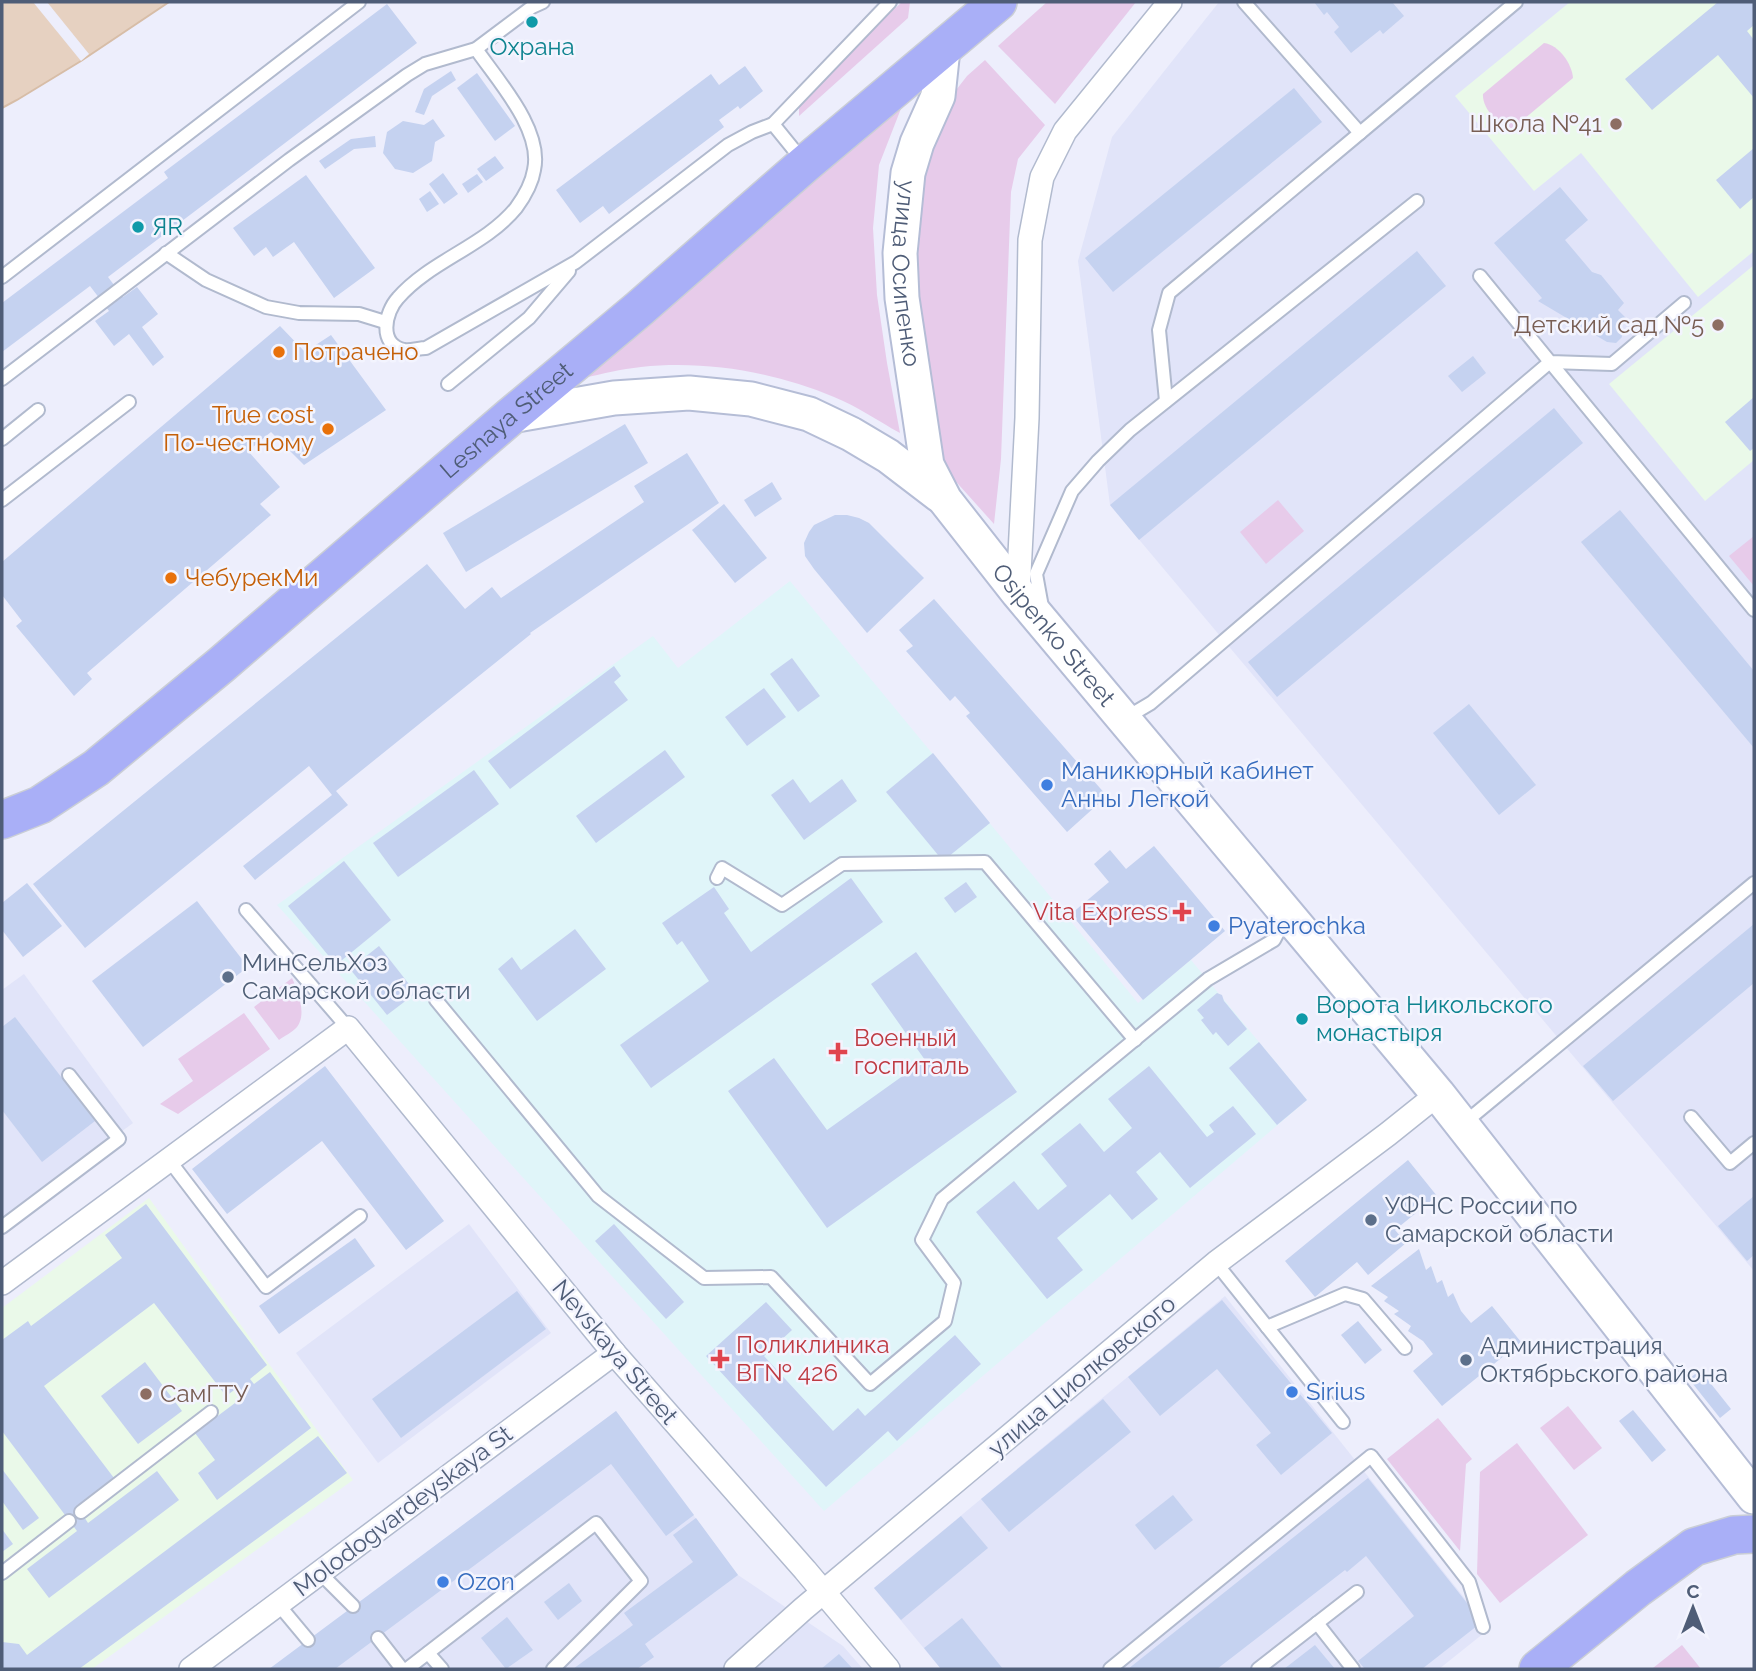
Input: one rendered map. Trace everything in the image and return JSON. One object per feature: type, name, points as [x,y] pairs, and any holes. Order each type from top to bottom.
[{"type":"main road","name":"Lesnaya Street","points":[[2,820],[40,806],[96,768],[221,665],[998,2]]},
{"type":"main road","name":"улица Осипенко","points":[[943,49],[938,96],[917,143],[908,173],[900,253],[902,298],[927,465],[945,500]]},
{"type":"main road","name":"Osipenko Street","points":[[511,416],[614,398],[689,393],[751,399],[809,414],[888,456],[945,500],[1046,628],[1462,1125]]},
{"type":"main road","points":[[1462,1125],[1754,1497]]},
{"type":"main road","points":[[1538,1669],[1638,1588],[1694,1547],[1734,1535],[1754,1534]]},
{"type":"street","points":[[1018,593],[1027,404],[1030,240],[1042,177],[1065,131],[1170,2]]},
{"type":"street","points":[[2,1283],[348,1028]]},
{"type":"street","name":"Nevskaya Street","points":[[348,1028],[614,1353],[888,1669]]},
{"type":"street","name":"улица Циолковского","points":[[736,1669],[823,1592],[1216,1263],[1438,1094]]},
{"type":"street","name":"Molodogvardeyskaya St","points":[[191,1669],[614,1353]]},
{"type":"lane","points":[[2,277],[359,2]]},
{"type":"lane","points":[[475,49],[522,116],[532,135],[536,151],[535,169],[530,185],[516,208],[493,229],[415,282],[397,298],[389,310],[387,335],[394,345],[404,350],[426,348],[576,262],[729,145],[774,124],[890,2]]},
{"type":"lane","points":[[1244,2],[1360,134]]},
{"type":"lane","points":[[1166,401],[1158,330],[1169,293],[1516,2]]},
{"type":"lane","points":[[2,379],[289,160],[407,75],[425,64],[475,49],[536,3]]},
{"type":"lane","points":[[774,124],[805,164]]},
{"type":"lane","points":[[1046,628],[1036,574],[1072,491],[1098,461],[1130,430],[1417,201]]},
{"type":"lane","points":[[166,253],[206,280],[266,307],[299,313],[359,314],[386,322]]},
{"type":"lane","points":[[448,384],[528,318],[576,262]]},
{"type":"lane","points":[[1480,276],[1754,610]]},
{"type":"lane","points":[[1124,720],[1151,703],[1550,362],[1612,364],[1684,303]]},
{"type":"lane","points":[[2,500],[129,402]]},
{"type":"lane","points":[[2,439],[38,410]]},
{"type":"lane","points":[[717,878],[722,868],[782,905],[842,864],[985,862],[1135,1040]]},
{"type":"lane","points":[[1462,1125],[1754,883]]},
{"type":"lane","points":[[246,910],[348,1028]]},
{"type":"lane","points":[[436,1000],[598,1196],[704,1278],[771,1277],[870,1384],[945,1321],[954,1283],[922,1240],[942,1199],[1208,979],[1274,940],[1287,915]]},
{"type":"lane","points":[[2,1227],[119,1139],[69,1075]]},
{"type":"lane","points":[[1691,1117],[1730,1163],[1754,1143]]},
{"type":"lane","points":[[169,1160],[266,1287],[360,1216]]},
{"type":"lane","points":[[1216,1263],[1343,1422]]},
{"type":"lane","points":[[1267,1327],[1345,1294],[1363,1299],[1405,1348]]},
{"type":"lane","points":[[81,1512],[211,1412]]},
{"type":"lane","points":[[1110,1669],[1371,1456],[1469,1582],[1483,1628]]},
{"type":"lane","points":[[2,1573],[69,1521]]},
{"type":"lane","points":[[378,1638],[404,1669],[596,1523],[641,1581],[553,1669]]},
{"type":"lane","points":[[320,1573],[353,1606]]},
{"type":"lane","points":[[1258,1669],[1357,1592]]},
{"type":"lane","points":[[278,1604],[308,1640]]},
{"type":"lane","points":[[1317,1623],[1353,1669]]},
{"type":"lane","points":[[428,1653],[442,1669]]},
{"type":"shaded area","points":[[2,2],[169,2],[81,61],[2,108]]},
{"type":"shaded area","points":[[902,2],[910,2],[908,18],[799,116],[802,99],[828,70]]},
{"type":"shaded area","points":[[1047,2],[1136,2],[1055,104],[998,46]]},
{"type":"shaded area","points":[[1219,2],[1754,2],[1754,1271],[1110,505],[1078,261],[1112,137]]},
{"type":"shaded area","name":"Школа №41","points":[[1570,2],[1754,2],[1754,251],[1698,297],[1581,153],[1534,191],[1455,96]]},
{"type":"shaded area","points":[[1544,43],[1555,47],[1564,56],[1573,78],[1512,129],[1507,127],[1488,111],[1483,94]]},
{"type":"shaded area","points":[[985,60],[1045,125],[1018,159],[1011,192],[1001,459],[994,524],[950,475],[938,446],[912,263],[922,166],[953,94],[967,76]]},
{"type":"shaded area","points":[[902,106],[879,165],[873,228],[877,295],[900,433],[859,409],[811,388],[739,370],[665,365],[626,369],[583,378]]},
{"type":"shaded area","name":"Детский сад №5","points":[[1754,265],[1754,460],[1705,501],[1609,384]]},
{"type":"shaded area","points":[[1278,500],[1304,531],[1266,564],[1240,532]]},
{"type":"shaded area","points":[[1754,536],[1754,586],[1729,556]]},
{"type":"shaded area","name":"Военный госпиталь","points":[[790,581],[1138,1003],[1191,960],[1307,1100],[824,1511],[277,905],[653,636],[678,668]]},
{"type":"shaded area","points":[[24,974],[133,1123],[2,1219],[2,990]]},
{"type":"shaded area","points":[[292,978],[299,996],[300,1022],[293,1031],[279,1040],[254,1007]]},
{"type":"shaded area","points":[[244,1013],[270,1049],[178,1114],[160,1104],[193,1081],[178,1059]]},
{"type":"shaded area","name":"СамГТУ","points":[[149,1198],[353,1480],[92,1669],[2,1669],[2,1308]]},
{"type":"shaded area","points":[[469,1224],[551,1333],[378,1463],[296,1353]]},
{"type":"shaded area","points":[[1225,1296],[1489,1629],[1439,1669],[941,1669],[874,1588]]},
{"type":"shaded area","points":[[1568,1406],[1602,1448],[1574,1470],[1540,1428]]},
{"type":"shaded area","points":[[616,1411],[738,1575],[843,1646],[863,1669],[272,1669]]},
{"type":"shaded area","points":[[1438,1418],[1472,1459],[1466,1464],[1460,1551],[1387,1459]]},
{"type":"shaded area","points":[[1517,1443],[1588,1535],[1500,1603],[1477,1574],[1480,1472]]},
{"type":"shaded area","points":[[1682,1645],[1701,1669],[1653,1668]]},
{"type":"pier","points":[[33,2],[47,2],[89,54],[81,61]]},
{"type":"building","points":[[1314,2],[1392,2],[1404,16],[1383,34],[1380,30],[1351,53],[1334,32],[1339,27],[1327,12],[1324,15]]},
{"type":"building","points":[[1718,2],[1754,2],[1754,25],[1747,31],[1754,40],[1754,98],[1718,55],[1652,110],[1625,79]]},
{"type":"building","name":"ЯR","points":[[387,4],[417,43],[108,277],[123,297],[137,287],[158,314],[142,327],[164,357],[153,366],[129,334],[114,346],[95,321],[109,311],[90,286],[2,352],[2,303],[168,178],[164,172]]},
{"type":"building","points":[[745,66],[763,91],[740,109],[738,106],[719,120],[724,127],[609,214],[603,206],[580,223],[556,190],[711,74],[719,85]]},
{"type":"building","points":[[451,71],[456,80],[432,96],[424,115],[415,112],[424,89]]},
{"type":"building","points":[[477,73],[515,126],[495,141],[457,88]]},
{"type":"building","points":[[1294,88],[1322,122],[1113,292],[1085,258]]},
{"type":"building","points":[[433,119],[445,136],[435,142],[432,161],[413,173],[395,169],[383,153],[387,132],[403,121],[424,125]]},
{"type":"building","points":[[375,136],[376,147],[354,149],[325,169],[319,161],[351,139]]},
{"type":"building","points":[[1754,148],[1754,197],[1740,209],[1716,180]]},
{"type":"building","points":[[495,156],[504,168],[486,181],[477,169]]},
{"type":"building","points":[[443,173],[458,194],[444,204],[429,184]]},
{"type":"building","points":[[477,174],[483,182],[468,193],[462,184]]},
{"type":"building","points":[[306,175],[375,268],[334,298],[294,242],[273,257],[266,247],[254,256],[233,228]]},
{"type":"building","points":[[1560,187],[1588,220],[1565,240],[1592,272],[1601,275],[1624,303],[1618,310],[1628,320],[1620,327],[1622,337],[1616,343],[1607,342],[1538,301],[1542,298],[1494,243]]},
{"type":"building","points":[[430,191],[439,204],[427,212],[419,199]]},
{"type":"building","points":[[1417,251],[1446,286],[1139,540],[1110,505]]},
{"type":"building","points":[[280,326],[305,352],[331,335],[386,410],[304,465],[271,432],[248,451],[280,487],[260,504],[271,515],[87,673],[92,679],[74,696],[16,626],[22,621],[2,595],[2,562]]},
{"type":"building","points":[[1473,356],[1486,373],[1462,392],[1448,376]]},
{"type":"building","points":[[1754,397],[1754,448],[1750,451],[1725,422]]},
{"type":"building","points":[[1554,408],[1583,443],[1277,697],[1248,662]]},
{"type":"building","points":[[625,424],[648,463],[466,572],[443,533]]},
{"type":"building","points":[[687,453],[719,503],[530,633],[336,791],[348,805],[255,880],[243,866],[332,795],[309,766],[85,948],[33,884],[427,564],[465,609],[492,587],[501,598],[644,502],[634,486]]},
{"type":"building","points":[[772,482],[782,499],[755,517],[744,500]]},
{"type":"building","points":[[724,504],[767,558],[735,583],[692,530]]},
{"type":"building","points":[[1620,510],[1754,671],[1754,748],[1581,542]]},
{"type":"building","points":[[835,515],[847,515],[869,523],[924,578],[867,633],[805,556],[804,543],[814,525]]},
{"type":"building","points":[[934,599],[1107,796],[1067,832],[966,716],[970,713],[955,696],[950,701],[906,651],[913,646],[899,630]]},
{"type":"building","points":[[792,658],[820,696],[798,712],[770,674]]},
{"type":"building","points":[[614,666],[621,676],[614,682],[628,700],[510,789],[488,761]]},
{"type":"building","points":[[764,688],[786,717],[747,746],[725,717]]},
{"type":"building","points":[[1469,704],[1536,785],[1499,815],[1433,733]]},
{"type":"building","points":[[665,750],[685,777],[596,843],[576,816]]},
{"type":"building","points":[[933,753],[990,823],[943,861],[886,792]]},
{"type":"building","points":[[474,770],[499,804],[398,877],[373,843]]},
{"type":"building","points":[[793,779],[810,803],[842,779],[857,801],[804,840],[771,795]]},
{"type":"building","points":[[1154,846],[1225,931],[1143,1000],[1071,914],[1109,882],[1094,864],[1110,850],[1126,869]]},
{"type":"building","points":[[344,861],[391,920],[336,965],[288,906]]},
{"type":"building","points":[[851,878],[883,922],[651,1088],[620,1045],[709,981],[682,941],[677,945],[662,923],[714,887],[729,909],[724,913],[751,952]]},
{"type":"building","points":[[966,882],[977,897],[955,913],[944,898]]},
{"type":"building","points":[[27,883],[62,926],[23,957],[2,930],[2,903]]},
{"type":"building","points":[[197,901],[248,967],[143,1047],[92,981]]},
{"type":"building","points":[[1754,924],[1754,983],[1613,1101],[1583,1066]]},
{"type":"building","points":[[575,929],[606,969],[537,1021],[498,969],[512,957],[521,970]]},
{"type":"building","points":[[379,946],[416,993],[387,1015],[350,969]]},
{"type":"building","points":[[916,952],[1017,1092],[827,1228],[728,1091],[774,1058],[827,1130],[925,1060],[871,984]]},
{"type":"building","points":[[1217,993],[1222,995],[1247,1029],[1228,1046],[1216,1032],[1213,1035],[1197,1010]]},
{"type":"building","points":[[15,1017],[95,1121],[42,1162],[2,1110],[2,1027]]},
{"type":"building","points":[[1259,1042],[1307,1100],[1277,1125],[1229,1068]]},
{"type":"building","points":[[325,1066],[444,1221],[406,1250],[322,1141],[227,1214],[192,1169]]},
{"type":"building","points":[[1149,1066],[1207,1137],[1214,1132],[1209,1125],[1233,1106],[1256,1134],[1190,1188],[1160,1152],[1136,1172],[1158,1199],[1132,1220],[1110,1194],[1057,1238],[1083,1270],[1047,1299],[976,1212],[1014,1181],[1038,1210],[1067,1186],[1041,1154],[1080,1123],[1104,1152],[1132,1128],[1108,1099]]},
{"type":"building","name":"УФНС России по Самарской области","points":[[1408,1160],[1437,1196],[1395,1230],[1406,1243],[1368,1275],[1357,1262],[1315,1297],[1285,1261]]},
{"type":"building","points":[[1754,1196],[1754,1255],[1747,1261],[1718,1226]]},
{"type":"building","points":[[146,1204],[267,1365],[250,1379],[254,1384],[270,1372],[311,1428],[217,1500],[198,1473],[215,1460],[195,1433],[243,1397],[237,1388],[226,1396],[154,1303],[44,1386],[114,1478],[77,1506],[88,1523],[157,1471],[179,1500],[49,1598],[27,1569],[77,1531],[2,1431],[2,1340],[28,1321],[31,1326],[122,1258],[105,1235]]},
{"type":"building","points":[[614,1224],[684,1302],[666,1319],[595,1241]]},
{"type":"building","points":[[355,1238],[375,1266],[279,1334],[259,1306]]},
{"type":"building","points":[[1419,1249],[1426,1270],[1431,1266],[1437,1283],[1442,1280],[1448,1297],[1453,1293],[1461,1311],[1471,1323],[1492,1306],[1521,1342],[1442,1406],[1413,1371],[1433,1354],[1423,1341],[1408,1331],[1411,1326],[1394,1314],[1399,1311],[1384,1301],[1388,1297],[1371,1286]]},
{"type":"building","points":[[517,1291],[546,1329],[401,1438],[372,1399]]},
{"type":"building","points":[[1222,1300],[1332,1433],[1281,1475],[1256,1445],[1271,1433],[1217,1369],[1160,1416],[1128,1377]]},
{"type":"building","points":[[766,1302],[792,1330],[764,1356],[833,1431],[858,1408],[865,1416],[955,1335],[981,1364],[897,1441],[888,1431],[826,1487],[706,1356]]},
{"type":"building","points":[[1358,1321],[1382,1350],[1365,1364],[1341,1335]]},
{"type":"building","points":[[145,1362],[182,1411],[138,1444],[101,1396]]},
{"type":"building","points":[[1700,1370],[1731,1409],[1720,1418],[1689,1379]]},
{"type":"building","points":[[1103,1399],[1131,1432],[1009,1532],[981,1499]]},
{"type":"building","points":[[1633,1410],[1666,1450],[1652,1462],[1619,1421]]},
{"type":"building","points":[[616,1411],[694,1515],[666,1536],[611,1464],[335,1669],[269,1669]]},
{"type":"building","points":[[318,1436],[347,1473],[79,1669],[2,1669],[2,1642],[19,1644],[27,1655]]},
{"type":"building","points":[[2,1469],[39,1518],[23,1530],[2,1501]]},
{"type":"building","points":[[1368,1478],[1482,1622],[1422,1669],[1365,1669],[1358,1661],[1414,1616],[1366,1556],[1217,1669],[1128,1669]]},
{"type":"building","points":[[1173,1495],[1193,1520],[1155,1550],[1135,1525]]},
{"type":"building","points":[[961,1516],[988,1548],[901,1620],[874,1588]]},
{"type":"building","points":[[696,1518],[738,1575],[645,1644],[654,1657],[637,1669],[573,1669],[633,1625],[624,1613],[693,1562],[673,1535]]},
{"type":"building","points":[[2,1529],[13,1544],[2,1552]]},
{"type":"building","points":[[569,1583],[582,1601],[558,1620],[544,1602]]},
{"type":"building","points":[[507,1617],[533,1650],[506,1669],[481,1638]]},
{"type":"building","points":[[962,1618],[1003,1669],[941,1669],[924,1648]]},
{"type":"building","points":[[1315,1645],[1335,1669],[1284,1669]]},
{"type":"building","points":[[839,1654],[853,1669],[821,1669]]},
{"type":"place","name":"Охрана","points":[[532,22]]},
{"type":"place","name":"Школа №41","points":[[1616,124]]},
{"type":"place","name":"ЯR","points":[[138,227]]},
{"type":"place","name":"Детский сад №5","points":[[1718,325]]},
{"type":"place","name":"Потрачено","points":[[279,352]]},
{"type":"place","name":"True cost По-честному","points":[[328,429]]},
{"type":"place","name":"ЧебурекМи","points":[[171,578]]},
{"type":"place","name":"Маникюрный кабинет Анны Легкой","points":[[1047,785]]},
{"type":"place","name":"Vita Express","points":[[1182,912]]},
{"type":"place","name":"Pyaterochka","points":[[1214,926]]},
{"type":"place","name":"МинСельХоз Самарской области","points":[[228,977]]},
{"type":"place","name":"Ворота Никольского монастыря","points":[[1302,1019]]},
{"type":"place","name":"Военный госпиталь","points":[[838,1052]]},
{"type":"place","name":"УФНС России по Самарской области","points":[[1371,1220]]},
{"type":"place","name":"Поликлиника ВГ№ 426","points":[[720,1359]]},
{"type":"place","name":"Администрация Октябрьского района","points":[[1466,1360]]},
{"type":"place","name":"Sirius","points":[[1292,1392]]},
{"type":"place","name":"СамГТУ","points":[[146,1394]]},
{"type":"place","name":"Ozon","points":[[443,1582]]}]
